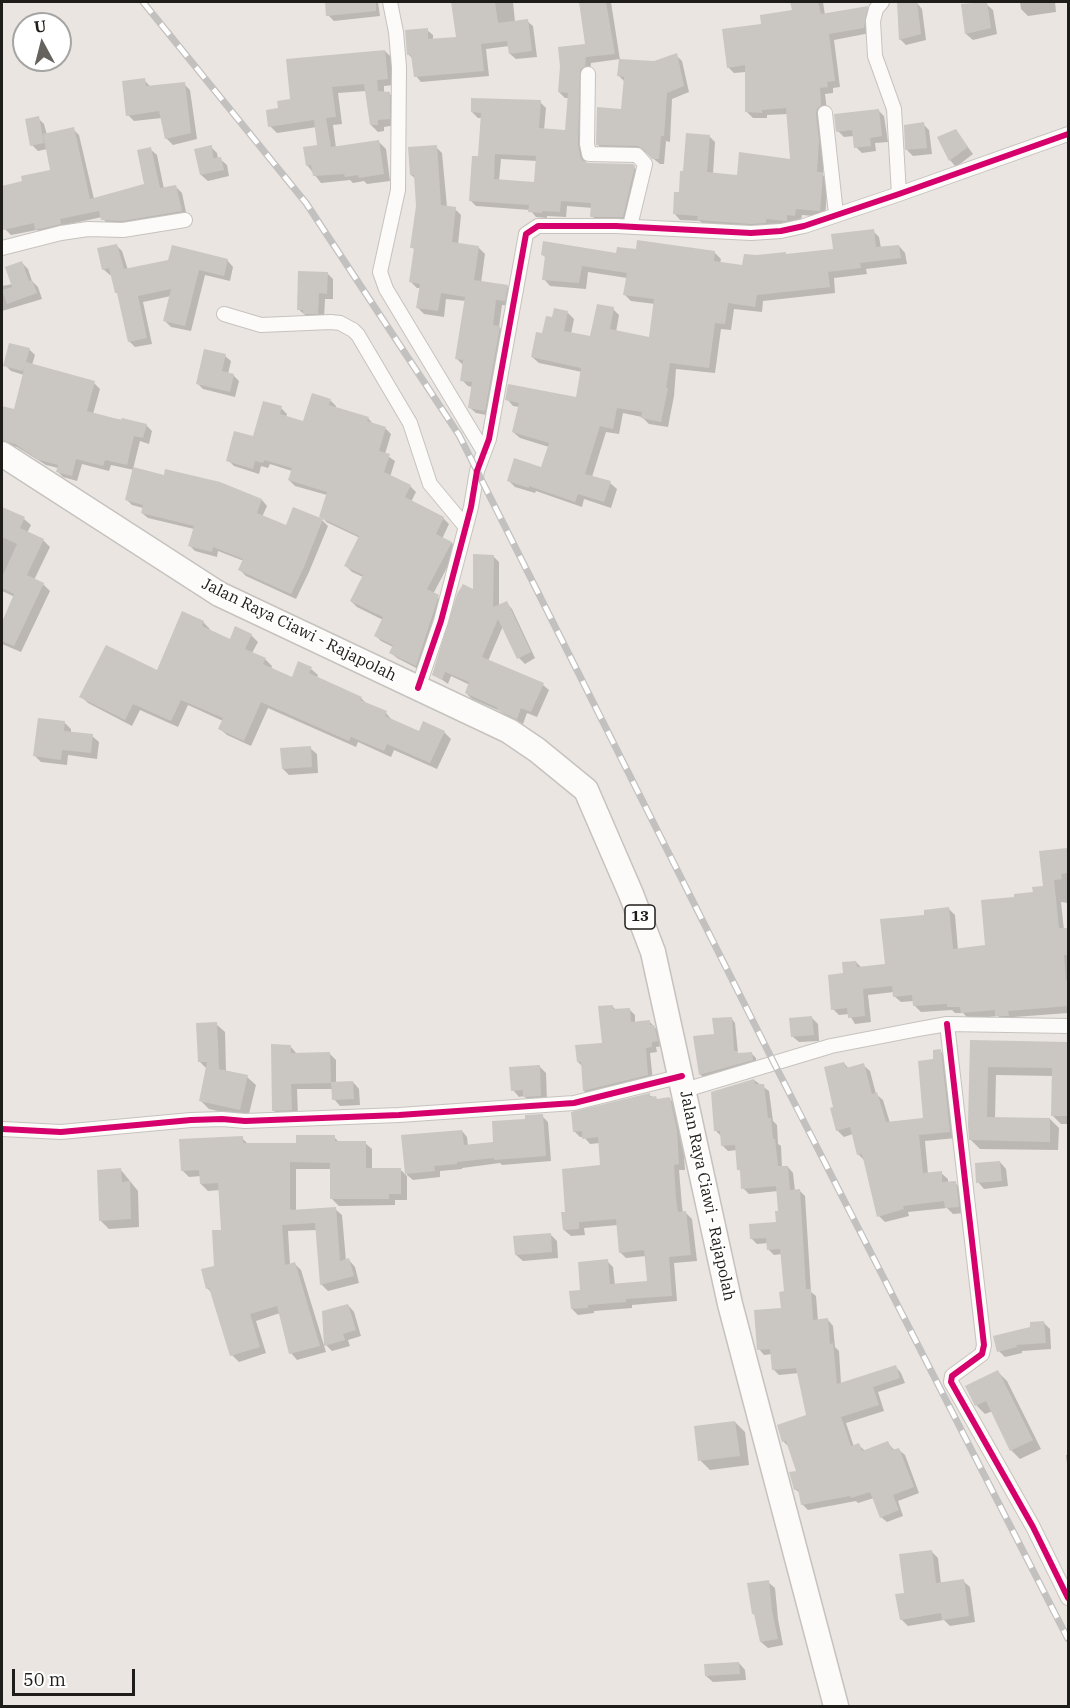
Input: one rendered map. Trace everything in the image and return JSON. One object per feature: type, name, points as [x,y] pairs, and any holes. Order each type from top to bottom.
[{"type":"highway","name":"Jalan Raya Ciawi - Rajapolah","points":[[2,454],[219,594],[509,732],[537,750],[586,790],[631,894],[653,952],[730,1304],[836,1707]]},
{"type":"street","points":[[390,2],[396,32],[399,67],[398,190],[381,272],[382,278],[386,289],[484,452]]},
{"type":"street","points":[[882,2],[876,9],[873,21],[875,56],[894,110],[899,194]]},
{"type":"street","points":[[588,74],[587,144],[589,154],[638,155],[645,164],[630,226]]},
{"type":"street","points":[[825,112],[836,214]]},
{"type":"street","points":[[418,688],[441,621],[471,507],[477,471],[489,439],[526,234],[537,226],[630,226],[751,233],[793,228],[899,194],[1068,134]]},
{"type":"street","points":[[2,248],[61,233],[88,229],[123,230],[185,220]]},
{"type":"street","points":[[224,314],[261,325],[331,322],[340,323],[353,330],[410,423],[430,484],[465,526]]},
{"type":"street","points":[[947,1024],[984,1345],[982,1354],[952,1376],[951,1382],[1033,1527],[1068,1598]]},
{"type":"street","points":[[2,1129],[61,1132],[191,1120],[245,1121],[399,1115],[574,1103],[683,1083],[831,1046],[947,1024],[1068,1026]]},
{"type":"building","points":[[325,2],[376,2],[376,11],[326,16]]},
{"type":"building","points":[[451,2],[495,2],[498,23],[528,19],[532,51],[509,54],[507,41],[481,44],[484,71],[414,77],[411,55],[407,55],[405,30],[428,28],[428,39],[456,37]]},
{"type":"building","points":[[579,2],[606,2],[615,54],[586,57],[585,66],[580,70],[578,144],[582,160],[588,163],[633,164],[635,166],[623,217],[590,217],[591,203],[561,201],[560,212],[542,211],[542,213],[528,212],[529,205],[469,201],[472,156],[478,156],[481,113],[471,112],[471,98],[541,100],[539,128],[565,130],[568,93],[558,92],[560,66],[558,47],[585,44]],"holes":[[[495,154],[536,156],[534,182],[494,179]]]},
{"type":"building","points":[[790,2],[818,2],[821,14],[868,6],[864,28],[829,34],[835,81],[827,82],[828,87],[820,88],[821,105],[816,113],[819,141],[817,172],[823,174],[820,211],[796,209],[795,216],[787,215],[787,221],[766,219],[766,223],[751,224],[697,220],[698,216],[673,214],[674,192],[679,192],[680,171],[683,171],[686,133],[710,135],[707,172],[737,175],[739,152],[790,159],[786,108],[762,110],[762,113],[745,112],[745,65],[727,68],[722,29],[761,24],[760,15],[792,10]]},
{"type":"building","points":[[897,2],[917,2],[921,34],[899,40]]},
{"type":"building","points":[[987,2],[991,28],[965,34],[961,4]]},
{"type":"building","points":[[385,50],[388,79],[377,80],[378,91],[390,92],[390,119],[378,120],[378,125],[370,125],[364,84],[332,87],[336,117],[326,118],[331,147],[379,140],[384,174],[359,178],[358,175],[345,177],[344,174],[313,176],[311,165],[306,166],[303,147],[317,145],[314,120],[268,127],[266,110],[278,108],[277,101],[290,99],[286,59]]},
{"type":"building","points":[[677,53],[684,86],[667,93],[664,136],[661,136],[659,159],[652,159],[638,146],[596,145],[597,107],[621,109],[624,77],[617,76],[619,59],[654,61]]},
{"type":"building","points":[[145,78],[146,86],[185,82],[191,133],[165,139],[159,111],[126,116],[122,81]]},
{"type":"building","points":[[879,109],[882,136],[870,138],[871,146],[854,148],[852,130],[836,132],[834,114]]},
{"type":"building","points":[[39,116],[44,143],[30,146],[25,119]]},
{"type":"building","points":[[924,122],[927,148],[905,150],[904,125]]},
{"type":"building","points":[[74,127],[90,199],[144,184],[137,150],[151,147],[160,188],[176,185],[182,211],[122,221],[101,220],[99,211],[60,219],[61,224],[35,230],[34,223],[3,230],[2,186],[22,181],[21,176],[50,170],[43,134]]},
{"type":"building","points":[[956,129],[968,147],[949,161],[937,137]]},
{"type":"building","points":[[212,145],[213,158],[221,157],[224,170],[200,175],[194,149]]},
{"type":"building","points":[[437,145],[441,205],[456,207],[452,242],[479,246],[474,280],[508,285],[505,301],[496,300],[493,325],[500,326],[485,411],[468,408],[472,382],[460,381],[463,360],[455,359],[465,297],[441,293],[438,311],[416,308],[420,284],[409,282],[414,248],[410,248],[416,206],[414,175],[410,175],[408,147]]},
{"type":"building","points":[[874,229],[876,247],[899,245],[901,258],[860,263],[861,268],[828,272],[830,287],[757,295],[755,307],[728,303],[725,324],[715,323],[709,368],[670,363],[661,422],[641,418],[642,412],[617,408],[613,429],[600,426],[585,474],[611,481],[604,502],[578,494],[575,502],[507,481],[514,458],[541,467],[549,443],[512,432],[519,403],[505,400],[508,384],[576,397],[581,368],[531,357],[536,332],[542,333],[546,316],[552,317],[554,308],[568,311],[564,331],[590,336],[597,304],[614,307],[610,329],[649,337],[654,299],[623,295],[627,273],[582,266],[579,283],[542,280],[545,256],[541,255],[543,241],[616,253],[617,247],[636,249],[637,240],[715,251],[714,261],[742,265],[744,254],[786,252],[786,254],[833,249],[831,234]]},
{"type":"building","points":[[117,244],[124,269],[168,260],[172,245],[228,259],[224,276],[199,270],[185,326],[163,321],[171,289],[138,296],[147,338],[128,342],[109,268],[102,270],[97,248]]},
{"type":"building","points":[[22,261],[29,281],[32,280],[37,293],[7,304],[2,290],[12,287],[5,267]]},
{"type":"building","points":[[298,271],[328,272],[327,294],[319,293],[318,314],[303,314],[303,310],[297,310]]},
{"type":"building","points":[[9,343],[30,348],[26,362],[95,381],[87,411],[147,424],[143,438],[134,436],[127,465],[105,460],[103,466],[76,459],[72,476],[56,472],[58,465],[39,460],[15,444],[2,440],[2,406],[14,409],[25,365],[23,371],[3,366]]},
{"type":"building","points":[[204,349],[226,354],[222,371],[234,374],[230,392],[196,384]]},
{"type":"building","points":[[312,393],[331,399],[329,405],[369,417],[367,421],[386,427],[379,451],[390,454],[384,472],[411,485],[405,497],[444,517],[436,534],[452,542],[427,589],[439,595],[416,666],[389,653],[393,645],[374,636],[383,617],[350,601],[363,575],[344,566],[359,536],[319,517],[327,492],[288,480],[292,468],[264,460],[263,463],[255,461],[253,469],[226,461],[234,431],[253,436],[263,401],[282,406],[280,414],[303,421]]},
{"type":"building","points":[[133,467],[164,475],[165,469],[220,482],[262,499],[257,513],[286,525],[293,507],[323,519],[291,594],[238,570],[243,559],[213,547],[212,552],[188,546],[194,526],[141,513],[143,505],[125,500]]},
{"type":"building","points":[[2,507],[25,517],[20,528],[44,539],[27,575],[44,583],[14,646],[2,641],[2,622],[14,594],[2,588],[2,577],[17,544],[2,537]]},
{"type":"building","points":[[473,554],[494,555],[493,607],[507,601],[531,652],[517,659],[498,619],[482,657],[544,683],[531,712],[521,708],[517,719],[465,693],[469,682],[445,672],[442,680],[432,675],[457,594],[463,584],[473,589]]},
{"type":"building","points":[[182,611],[204,621],[202,626],[230,639],[235,626],[252,634],[245,649],[266,658],[263,664],[292,677],[298,661],[312,667],[309,673],[362,697],[360,700],[387,711],[385,716],[419,731],[423,721],[445,731],[430,763],[387,744],[384,751],[351,737],[349,741],[261,702],[244,741],[218,729],[223,718],[181,700],[171,721],[133,704],[125,720],[79,697],[106,645],[157,670]]},
{"type":"building","points":[[38,718],[65,721],[64,731],[93,734],[91,753],[62,750],[61,760],[33,756]]},
{"type":"building","points":[[311,746],[312,767],[282,769],[280,748]]},
{"type":"building","points":[[1067,848],[1068,873],[1061,874],[1062,879],[1054,880],[1059,928],[1068,928],[1068,955],[1064,955],[1066,980],[1068,980],[1068,1006],[1008,1011],[1009,1016],[995,1016],[995,1010],[961,1013],[960,1007],[947,1007],[947,1004],[913,1006],[912,995],[893,997],[892,986],[863,989],[865,1016],[848,1018],[847,1008],[831,1010],[828,975],[843,973],[842,962],[856,961],[857,967],[885,964],[880,919],[924,915],[924,910],[949,907],[953,949],[985,945],[981,900],[1014,897],[1014,894],[1033,892],[1032,887],[1043,886],[1039,851]]},
{"type":"building","points":[[613,1005],[613,1009],[630,1008],[631,1022],[650,1020],[650,1025],[654,1025],[658,1041],[652,1042],[652,1047],[646,1048],[648,1075],[583,1091],[581,1062],[577,1062],[575,1045],[602,1043],[598,1006]]},
{"type":"building","points":[[812,1016],[814,1035],[791,1037],[789,1018]]},
{"type":"building","points":[[732,1017],[734,1051],[752,1052],[753,1060],[699,1075],[693,1036],[714,1034],[712,1018]]},
{"type":"building","points":[[217,1022],[219,1069],[248,1075],[240,1110],[199,1101],[207,1062],[198,1062],[196,1023]]},
{"type":"building","points":[[970,1040],[1068,1042],[1068,1116],[1051,1116],[1052,1068],[988,1067],[987,1117],[1050,1118],[1050,1142],[969,1140]]},
{"type":"building","points":[[271,1044],[291,1045],[291,1053],[330,1052],[331,1083],[291,1084],[292,1110],[272,1111]]},
{"type":"building","points":[[941,1049],[950,1132],[919,1135],[923,1173],[942,1171],[942,1182],[956,1181],[959,1207],[945,1208],[944,1201],[903,1206],[904,1209],[877,1217],[862,1154],[857,1155],[850,1127],[836,1131],[824,1067],[844,1062],[846,1068],[864,1063],[872,1094],[877,1092],[886,1122],[923,1118],[918,1061],[933,1059],[933,1050]]},
{"type":"building","points":[[540,1065],[541,1096],[523,1097],[523,1090],[511,1091],[509,1067]]},
{"type":"building","points":[[754,1079],[755,1084],[764,1084],[778,1166],[788,1166],[790,1190],[800,1189],[806,1289],[811,1289],[813,1320],[828,1318],[837,1384],[896,1365],[900,1378],[873,1387],[879,1405],[841,1417],[851,1446],[859,1443],[862,1451],[888,1441],[892,1450],[899,1448],[914,1487],[893,1495],[899,1510],[880,1518],[870,1492],[851,1498],[850,1496],[801,1505],[798,1489],[794,1490],[789,1472],[796,1471],[786,1441],[782,1442],[777,1425],[806,1415],[796,1368],[772,1370],[770,1349],[757,1350],[754,1310],[781,1308],[779,1292],[784,1291],[780,1249],[767,1250],[766,1238],[750,1239],[749,1224],[776,1222],[775,1211],[778,1211],[776,1186],[741,1189],[735,1145],[721,1146],[720,1131],[714,1131],[711,1092]]},
{"type":"building","points":[[353,1081],[354,1099],[332,1100],[331,1082]]},
{"type":"building","points":[[650,1093],[650,1097],[656,1096],[657,1099],[670,1097],[677,1131],[679,1164],[674,1165],[676,1199],[678,1212],[686,1211],[691,1255],[669,1257],[672,1296],[626,1299],[626,1302],[588,1305],[588,1308],[571,1309],[569,1291],[580,1290],[578,1262],[608,1259],[610,1284],[647,1281],[644,1250],[619,1253],[616,1219],[579,1222],[579,1229],[563,1230],[561,1212],[565,1212],[562,1169],[600,1165],[598,1137],[582,1139],[582,1131],[573,1132],[571,1112]]},
{"type":"building","points":[[543,1114],[546,1156],[457,1162],[457,1164],[434,1166],[435,1171],[405,1174],[401,1135],[462,1130],[464,1145],[493,1142],[492,1121],[525,1119],[525,1115]]},
{"type":"building","points":[[296,1135],[335,1135],[335,1141],[366,1141],[366,1168],[401,1168],[401,1194],[389,1194],[389,1199],[330,1199],[330,1163],[290,1162],[291,1210],[336,1207],[340,1261],[349,1258],[354,1276],[320,1285],[315,1223],[282,1225],[285,1265],[295,1262],[320,1346],[289,1354],[277,1306],[250,1314],[260,1347],[230,1356],[201,1269],[214,1266],[212,1230],[221,1230],[218,1183],[200,1184],[199,1170],[181,1171],[179,1139],[243,1136],[243,1143],[296,1143]]},
{"type":"building","points":[[1000,1161],[1002,1181],[976,1183],[975,1163]]},
{"type":"building","points":[[121,1168],[122,1182],[130,1181],[131,1219],[99,1221],[97,1170]]},
{"type":"building","points":[[551,1233],[552,1252],[515,1255],[513,1236]]},
{"type":"building","points":[[348,1304],[356,1330],[343,1334],[345,1340],[324,1346],[322,1311]]},
{"type":"building","points":[[1044,1321],[1046,1343],[1016,1345],[1017,1347],[997,1352],[993,1336],[1030,1327],[1030,1322]]},
{"type":"building","points":[[998,1370],[1033,1440],[1010,1451],[986,1401],[975,1406],[965,1386]]},
{"type":"building","points":[[735,1421],[740,1456],[698,1461],[694,1426]]},
{"type":"building","points":[[932,1550],[936,1583],[964,1579],[969,1616],[942,1620],[941,1613],[900,1620],[895,1594],[904,1593],[899,1554]]},
{"type":"building","points":[[769,1580],[778,1639],[760,1642],[747,1583]]},
{"type":"building","points":[[739,1662],[740,1674],[705,1676],[704,1664]]},
{"type":"railway","points":[[143,2],[306,203],[459,435],[774,1063],[1068,1639]]},
{"type":"cycle path","points":[[418,688],[441,621],[471,507],[477,471],[489,439],[526,234],[538,226],[616,226],[751,233],[781,231],[804,226],[899,194],[1068,134]]},
{"type":"cycle path","points":[[947,1024],[984,1345],[982,1354],[952,1376],[951,1382],[1033,1527],[1068,1598]]},
{"type":"cycle path","points":[[2,1129],[61,1132],[191,1120],[245,1121],[399,1115],[574,1103],[682,1076]]}]
